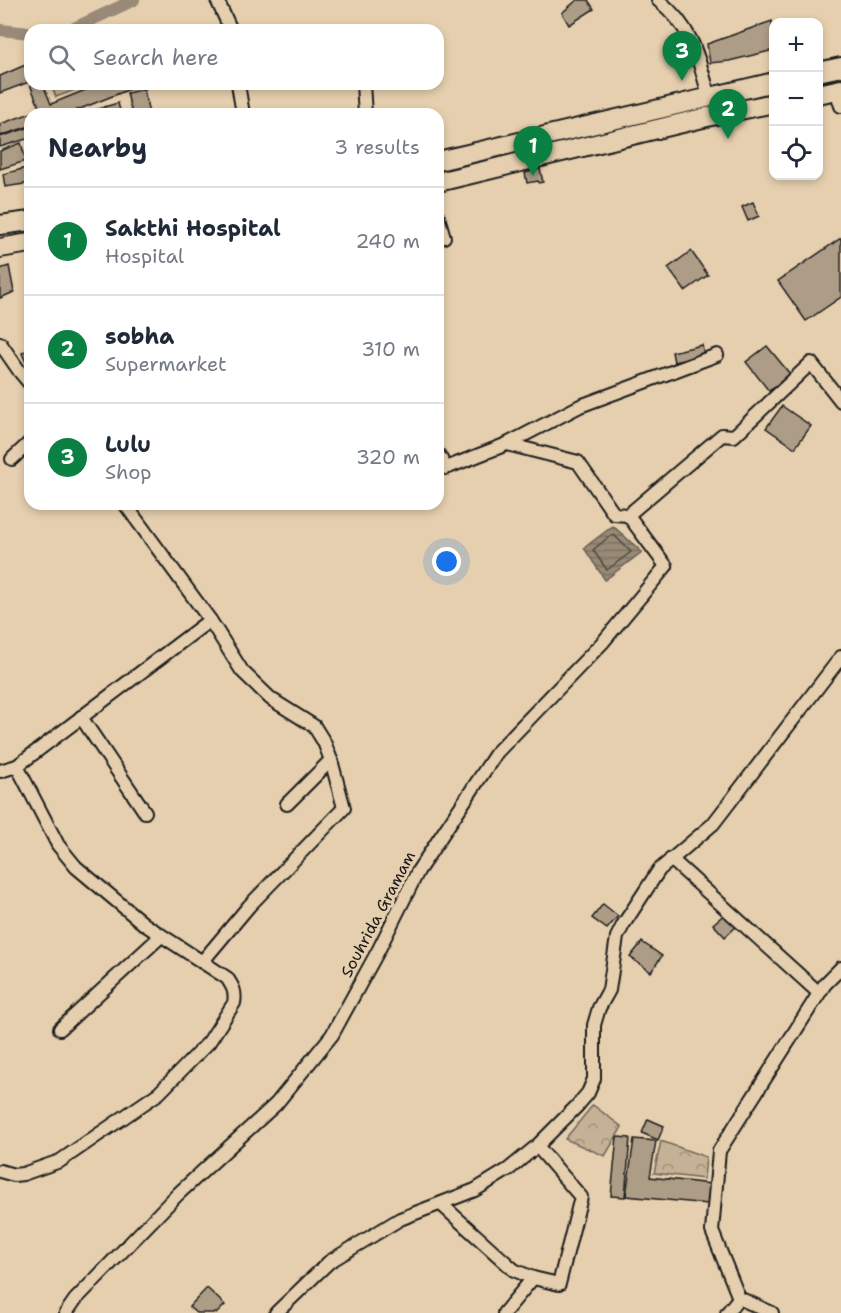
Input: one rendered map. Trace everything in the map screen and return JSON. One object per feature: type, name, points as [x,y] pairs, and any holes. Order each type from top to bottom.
[{"type":"main road","points":[[823,71],[841,67]]},
{"type":"main road","points":[[444,160],[769,83]]},
{"type":"main road","points":[[444,181],[769,104]]},
{"type":"main road","points":[[0,225],[24,222]]},
{"type":"main road","points":[[0,248],[24,244]]},
{"type":"street","points":[[217,0],[228,24]]},
{"type":"street","points":[[658,0],[684,26],[696,51],[709,96]]},
{"type":"street","points":[[239,90],[242,108]]},
{"type":"street","points":[[363,90],[365,108]]},
{"type":"street","points":[[0,343],[24,376]]},
{"type":"street","points":[[444,464],[446,468],[507,444],[580,406],[717,355]]},
{"type":"street","points":[[507,444],[578,462],[614,514],[628,515],[722,435],[734,436],[811,363],[841,401]]},
{"type":"street","points":[[12,459],[24,448]]},
{"type":"street","points":[[129,510],[210,620],[242,671],[272,699],[314,726],[331,760],[344,808],[249,906],[202,962]]},
{"type":"street","name":"Souhrida Gramam","points":[[66,1313],[75,1300],[178,1194],[276,1104],[332,1035],[418,871],[497,752],[603,642],[666,566],[628,515]]},
{"type":"street","points":[[0,771],[17,766],[210,620]]},
{"type":"street","points":[[276,1313],[328,1262],[400,1219],[476,1190],[509,1169],[537,1146],[588,1093],[594,1078],[594,1025],[599,1008],[609,990],[617,938],[623,925],[659,870],[713,825],[841,657]]},
{"type":"street","points":[[81,717],[145,813]]},
{"type":"street","points":[[286,804],[331,760]]},
{"type":"street","points":[[0,1171],[14,1175],[23,1174],[60,1161],[159,1093],[209,1042],[234,1003],[235,997],[234,988],[227,978],[161,936],[107,895],[76,867],[58,845],[17,766]]},
{"type":"street","points":[[671,859],[819,993]]},
{"type":"street","points":[[60,1029],[161,936]]},
{"type":"street","points":[[772,1313],[739,1298],[712,1231],[719,1151],[825,984],[841,968]]},
{"type":"street","points":[[441,1204],[514,1270],[533,1278],[559,1284],[581,1197],[537,1146]]},
{"type":"street","points":[[504,1313],[533,1278]]},
{"type":"street","points":[[727,1313],[739,1298]]},
{"type":"green space","points":[[53,90],[75,90],[56,97]]},
{"type":"green space","points":[[593,1105],[622,1127],[605,1156],[565,1139]]},
{"type":"green space","points":[[661,1141],[706,1157],[704,1179],[654,1173]]},
{"type":"water","points":[[613,526],[642,552],[605,580],[584,548]]},
{"type":"building","points":[[577,0],[588,0],[594,9],[569,25],[562,13]]},
{"type":"building","points":[[769,22],[769,51],[710,63],[707,44]]},
{"type":"building","points":[[24,66],[24,84],[0,93],[0,76]]},
{"type":"building","points":[[32,90],[45,90],[51,104],[85,90],[128,90],[82,108],[40,108]]},
{"type":"building","points":[[144,90],[148,108],[131,108],[127,93]]},
{"type":"building","points":[[118,103],[119,108],[104,108]]},
{"type":"building","points":[[24,115],[24,128],[0,136],[0,124]]},
{"type":"building","points":[[24,129],[24,140],[0,147],[0,137]]},
{"type":"building","points":[[21,143],[24,162],[0,169],[0,151]]},
{"type":"building","points":[[24,169],[24,184],[5,187],[3,174]]},
{"type":"building","points":[[540,169],[543,182],[527,183],[525,173]]},
{"type":"building","points":[[753,202],[759,216],[748,221],[742,207]]},
{"type":"building","points":[[841,238],[841,297],[806,321],[778,281]]},
{"type":"building","points":[[691,251],[708,275],[685,291],[668,268]]},
{"type":"building","points":[[9,266],[14,292],[0,298],[0,269]]},
{"type":"building","points":[[702,345],[704,355],[674,362],[672,352]]},
{"type":"building","points":[[767,346],[790,374],[769,391],[746,362]]},
{"type":"building","points":[[782,406],[811,426],[795,448],[766,428]]},
{"type":"building","points":[[603,904],[618,916],[607,929],[592,918]]},
{"type":"building","points":[[727,912],[738,925],[725,937],[713,924]]},
{"type":"building","points":[[642,942],[662,956],[651,972],[630,957]]},
{"type":"building","points":[[648,1119],[664,1126],[658,1140],[642,1133]]},
{"type":"building","points":[[617,1137],[630,1138],[625,1197],[611,1196]]},
{"type":"building","points":[[634,1139],[656,1141],[650,1177],[711,1184],[708,1204],[626,1196]]},
{"type":"building","points":[[207,1288],[225,1305],[217,1313],[196,1313],[189,1307]]},
{"type":"waterway","points":[[83,24],[134,0]]},
{"type":"waterway","points":[[0,30],[24,32]]},
{"type":"place","name":"Lulu","points":[[682,81]]},
{"type":"place","name":"sobha","points":[[728,139]]},
{"type":"place","name":"Sakthi Hospital","points":[[533,176]]}]
